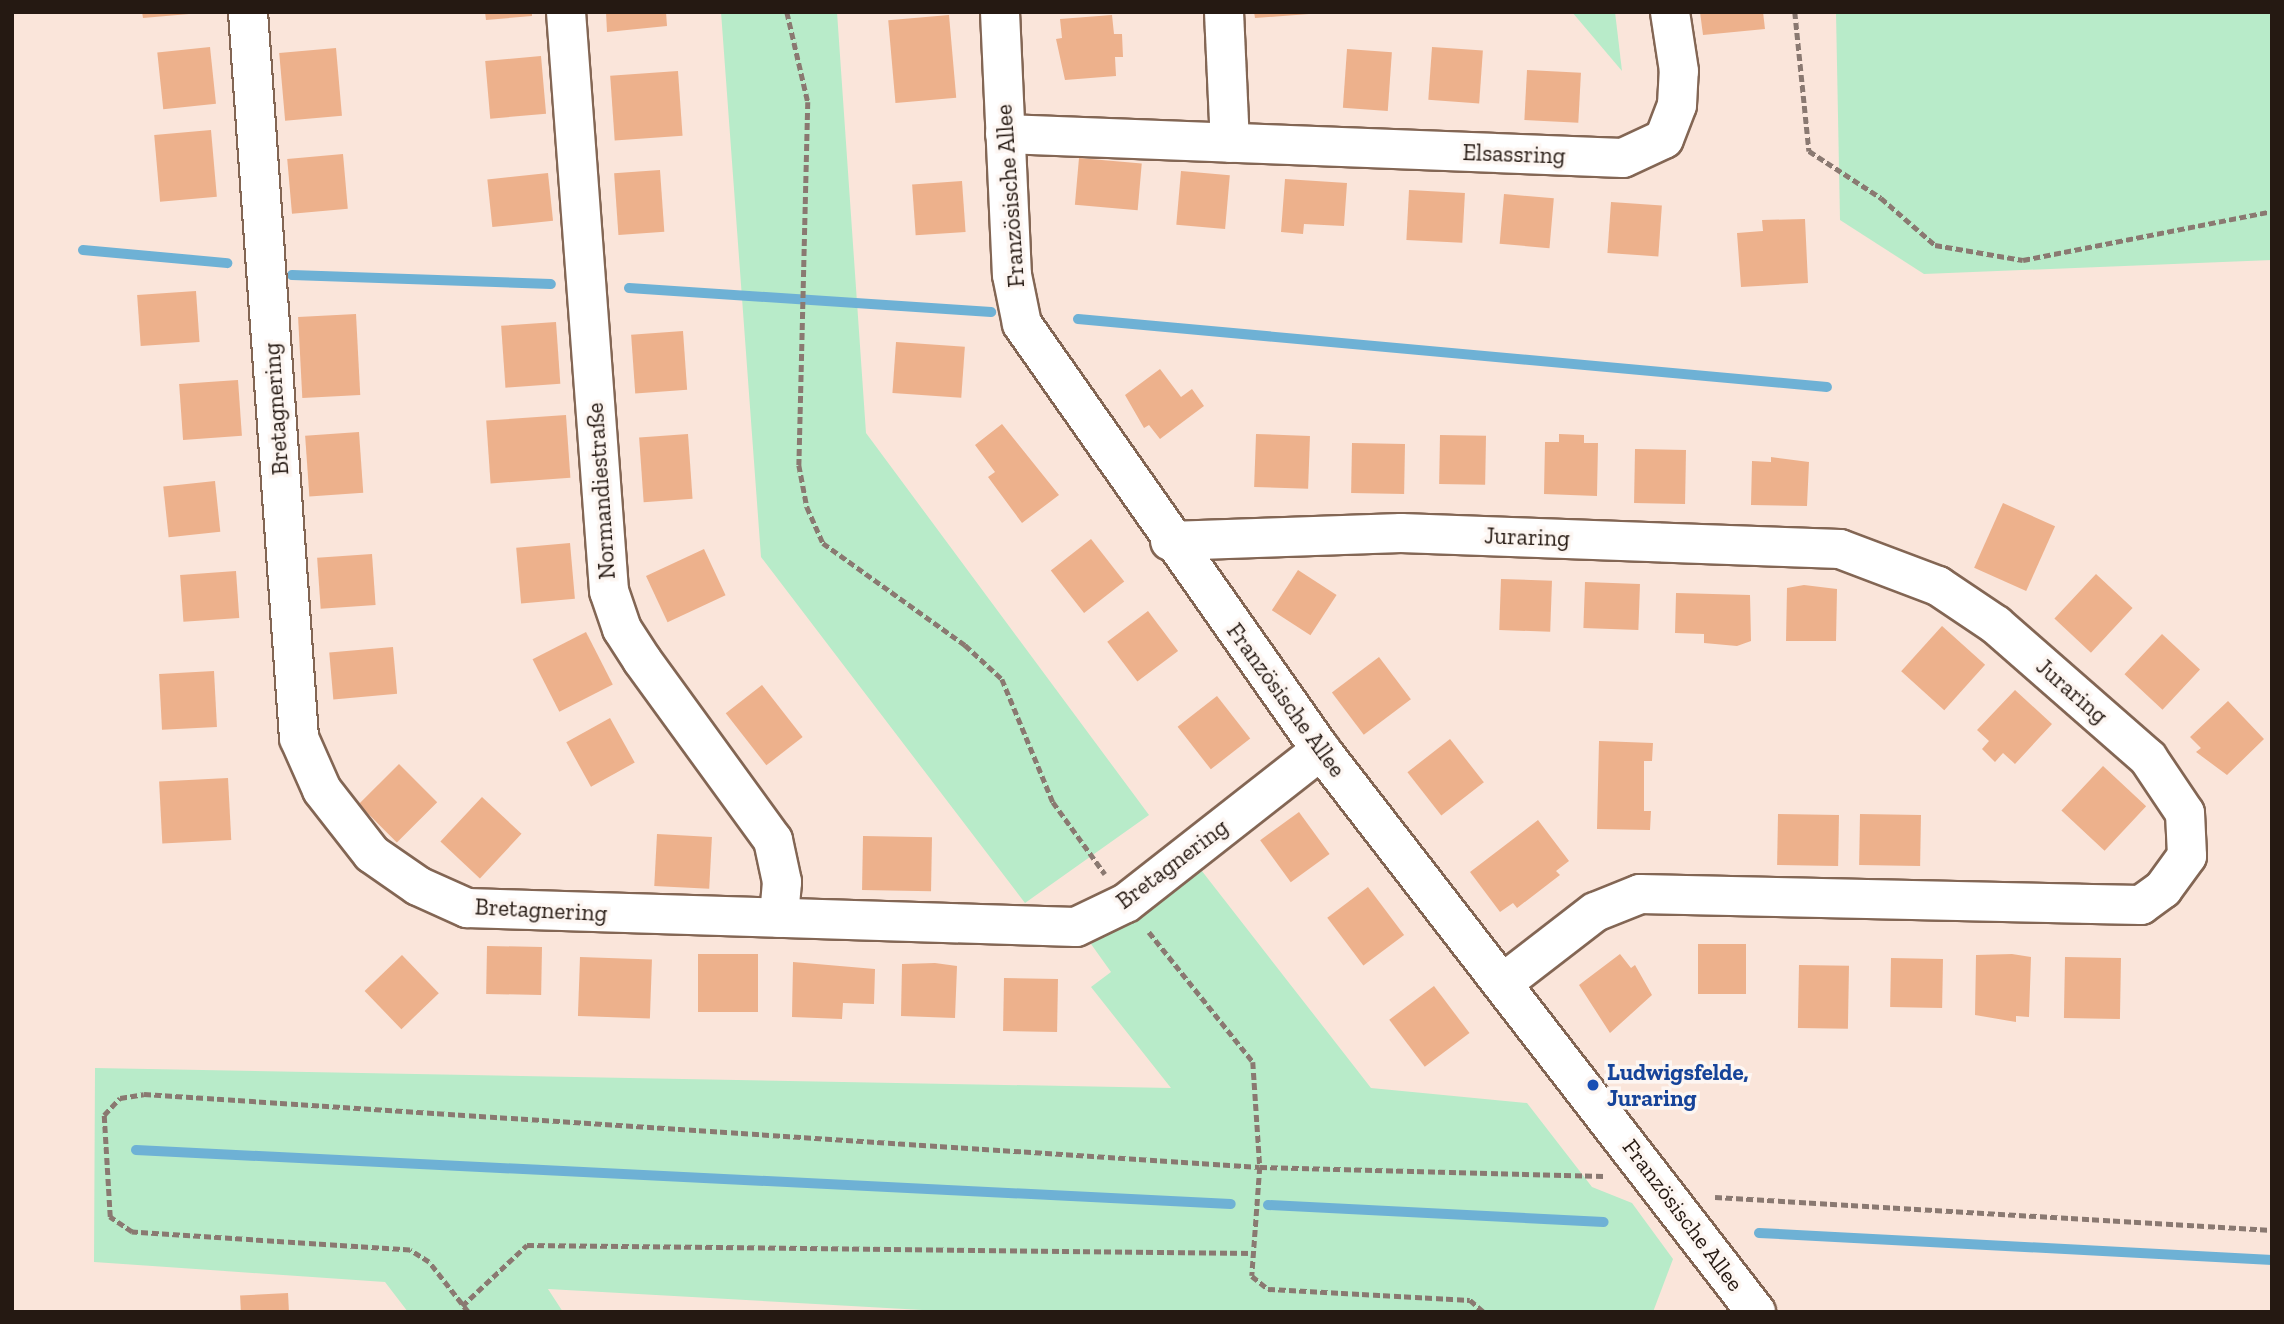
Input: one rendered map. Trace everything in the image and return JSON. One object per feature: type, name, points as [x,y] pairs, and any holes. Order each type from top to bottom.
[{"type":"street","name":"Bretagnering","points":[[248,12],[299,738],[322,790],[372,854],[418,886],[467,908],[1076,927],[1126,903],[1321,750]]},
{"type":"street","name":"Normandiestraße","points":[[566,12],[609,591],[635,650],[773,840],[782,882],[779,918]]},
{"type":"street","name":"Französische Allee","points":[[1000,12],[1012,275],[1022,324],[1170,541],[1321,750],[1660,1184],[1756,1312]]},
{"type":"street","points":[[1224,12],[1230,143]]},
{"type":"street","name":"Elsassring","points":[[1005,134],[1623,158],[1664,139],[1677,105],[1679,71],[1670,12]]},
{"type":"street","name":"Juraring","points":[[1170,541],[1401,533],[1840,549],[1938,586],[1997,625],[2148,758],[2185,813],[2188,856],[2163,889],[2141,905],[1640,894],[1595,912],[1503,983]]},
{"type":"path","points":[[787,12],[808,103],[800,269],[804,330],[799,465],[807,507],[823,543],[965,645],[1002,678],[1053,802],[1126,903],[1253,1062],[1260,1167],[1252,1276],[1268,1289],[1470,1300],[1484,1312]]},
{"type":"path","points":[[1795,12],[1809,152],[1881,198],[1935,245],[2023,260],[2272,211]]},
{"type":"path","points":[[468,1312],[429,1262],[389,1245],[131,1232],[110,1217],[104,1115],[120,1098],[144,1094],[1260,1167],[1584,1177],[2272,1230]]},
{"type":"path","points":[[462,1306],[527,1245],[1254,1253]]},
{"type":"green space","points":[[721,12],[837,12],[866,433],[1149,815],[1025,903],[761,557]]},
{"type":"green space","points":[[1572,12],[1615,12],[1622,71]]},
{"type":"green space","points":[[1836,12],[2272,12],[2272,260],[1924,274],[1840,220]]},
{"type":"green space","points":[[1198,866],[1371,1088],[1527,1103],[1592,1187],[1632,1203],[1673,1259],[1653,1312],[958,1312],[548,1289],[563,1312],[408,1312],[385,1282],[94,1262],[95,1068],[1171,1088],[1091,987],[1111,972],[1091,944]]},
{"type":"building","points":[[142,12],[189,12],[189,14],[143,18]]},
{"type":"building","points":[[485,12],[532,12],[532,16],[486,20]]},
{"type":"building","points":[[606,12],[666,12],[667,26],[607,32]]},
{"type":"building","points":[[1254,12],[1309,12],[1309,14],[1255,18]]},
{"type":"building","points":[[1700,12],[1763,12],[1765,29],[1703,35]]},
{"type":"building","points":[[949,15],[956,98],[895,103],[888,20]]},
{"type":"building","points":[[1112,15],[1114,34],[1122,34],[1123,57],[1115,57],[1116,76],[1065,80],[1056,39],[1062,38],[1060,19]]},
{"type":"building","points":[[210,47],[216,104],[163,109],[157,53]]},
{"type":"building","points":[[1432,47],[1483,51],[1479,103],[1428,100]]},
{"type":"building","points":[[336,48],[342,116],[285,121],[279,53]]},
{"type":"building","points":[[1347,49],[1392,52],[1388,111],[1343,108]]},
{"type":"building","points":[[541,56],[546,114],[490,119],[485,61]]},
{"type":"building","points":[[1527,70],[1581,73],[1578,123],[1524,120]]},
{"type":"building","points":[[678,71],[683,136],[615,141],[610,76]]},
{"type":"building","points":[[211,130],[217,197],[160,202],[154,135]]},
{"type":"building","points":[[343,154],[348,209],[292,214],[287,159]]},
{"type":"building","points":[[1079,158],[1142,163],[1138,210],[1075,205]]},
{"type":"building","points":[[660,170],[664,232],[618,235],[614,173]]},
{"type":"building","points":[[1181,171],[1230,175],[1225,229],[1176,225]]},
{"type":"building","points":[[548,173],[553,221],[492,227],[487,179]]},
{"type":"building","points":[[1285,179],[1347,183],[1344,226],[1304,224],[1303,234],[1281,232]]},
{"type":"building","points":[[962,181],[966,232],[916,235],[912,184]]},
{"type":"building","points":[[1409,190],[1465,193],[1462,243],[1406,240]]},
{"type":"building","points":[[1504,194],[1554,198],[1549,248],[1500,244]]},
{"type":"building","points":[[1611,202],[1662,206],[1658,256],[1607,253]]},
{"type":"building","points":[[1805,219],[1808,283],[1741,287],[1737,233],[1763,231],[1762,220]]},
{"type":"building","points":[[196,291],[200,342],[141,346],[137,295]]},
{"type":"building","points":[[356,314],[360,395],[302,398],[298,317]]},
{"type":"building","points":[[556,322],[560,384],[505,388],[501,326]]},
{"type":"building","points":[[683,331],[687,390],[635,393],[631,335]]},
{"type":"building","points":[[896,342],[965,347],[961,398],[892,393]]},
{"type":"building","points":[[1160,369],[1181,397],[1192,389],[1204,406],[1160,439],[1149,425],[1144,428],[1125,395]]},
{"type":"building","points":[[238,380],[242,436],[183,440],[179,384]]},
{"type":"building","points":[[566,415],[570,478],[491,483],[486,421]]},
{"type":"building","points":[[1002,424],[1059,495],[1022,523],[988,477],[995,472],[975,445]]},
{"type":"building","points":[[359,432],[363,493],[309,497],[305,436]]},
{"type":"building","points":[[688,434],[693,499],[644,502],[639,437]]},
{"type":"building","points":[[1256,434],[1310,436],[1308,489],[1254,487]]},
{"type":"building","points":[[1559,434],[1584,435],[1584,443],[1598,443],[1597,496],[1544,494],[1545,442],[1559,442]]},
{"type":"building","points":[[1440,435],[1486,436],[1485,485],[1439,484]]},
{"type":"building","points":[[1352,443],[1405,444],[1404,494],[1351,493]]},
{"type":"building","points":[[1635,449],[1686,450],[1685,504],[1634,503]]},
{"type":"building","points":[[1771,457],[1809,462],[1807,506],[1751,505],[1752,461],[1771,462]]},
{"type":"building","points":[[215,481],[220,532],[169,537],[163,486]]},
{"type":"building","points":[[2003,503],[2055,526],[2026,591],[1974,568]]},
{"type":"building","points":[[1091,539],[1124,582],[1084,613],[1051,570]]},
{"type":"building","points":[[570,543],[575,599],[521,603],[516,548]]},
{"type":"building","points":[[704,549],[726,595],[668,622],[646,576]]},
{"type":"building","points":[[372,554],[376,605],[321,609],[317,558]]},
{"type":"building","points":[[1298,570],[1337,595],[1310,635],[1272,610]]},
{"type":"building","points":[[236,571],[239,618],[183,622],[180,575]]},
{"type":"building","points":[[2096,574],[2133,608],[2091,653],[2054,619]]},
{"type":"building","points":[[1501,579],[1552,581],[1550,632],[1499,630]]},
{"type":"building","points":[[1585,582],[1640,584],[1638,630],[1583,628]]},
{"type":"building","points":[[1804,585],[1837,589],[1836,641],[1786,641],[1787,588]]},
{"type":"building","points":[[1676,593],[1750,595],[1751,641],[1737,646],[1704,643],[1704,634],[1675,633]]},
{"type":"building","points":[[1148,611],[1178,651],[1137,682],[1107,642]]},
{"type":"building","points":[[1942,626],[1985,665],[1944,710],[1901,671]]},
{"type":"building","points":[[586,632],[613,685],[559,712],[533,659]]},
{"type":"building","points":[[2162,634],[2200,669],[2163,710],[2124,674]]},
{"type":"building","points":[[393,647],[397,694],[333,699],[329,653]]},
{"type":"building","points":[[1379,657],[1411,699],[1364,735],[1332,693]]},
{"type":"building","points":[[214,671],[217,727],[162,730],[159,674]]},
{"type":"building","points":[[762,685],[803,737],[766,765],[726,713]]},
{"type":"building","points":[[2015,690],[2052,724],[2015,764],[2003,753],[1995,762],[1982,749],[1989,741],[1977,730]]},
{"type":"building","points":[[1217,696],[1250,739],[1211,769],[1178,727]]},
{"type":"building","points":[[2228,701],[2264,739],[2227,775],[2196,752],[2201,748],[2190,737]]},
{"type":"building","points":[[610,718],[635,763],[591,787],[566,742]]},
{"type":"building","points":[[1450,739],[1484,782],[1441,816],[1407,772]]},
{"type":"building","points":[[1599,741],[1653,743],[1652,761],[1644,761],[1644,811],[1651,811],[1650,830],[1597,829]]},
{"type":"building","points":[[399,764],[437,802],[397,842],[359,804]]},
{"type":"building","points":[[2103,766],[2146,806],[2105,851],[2061,811]]},
{"type":"building","points":[[228,778],[231,840],[162,844],[159,782]]},
{"type":"building","points":[[482,797],[521,834],[480,878],[440,842]]},
{"type":"building","points":[[1299,812],[1330,854],[1291,882],[1260,840]]},
{"type":"building","points":[[1778,814],[1839,815],[1838,866],[1777,865]]},
{"type":"building","points":[[1860,814],[1921,815],[1920,866],[1859,865]]},
{"type":"building","points":[[1538,820],[1569,861],[1556,871],[1560,875],[1517,908],[1513,903],[1500,912],[1470,872]]},
{"type":"building","points":[[657,834],[712,837],[709,889],[654,886]]},
{"type":"building","points":[[863,836],[932,837],[931,891],[862,890]]},
{"type":"building","points":[[1368,887],[1404,935],[1363,966],[1327,918]]},
{"type":"building","points":[[1698,944],[1746,944],[1746,994],[1698,994]]},
{"type":"building","points":[[487,946],[542,947],[541,995],[486,994]]},
{"type":"building","points":[[698,954],[758,954],[758,1012],[698,1012]]},
{"type":"building","points":[[1620,954],[1631,968],[1635,965],[1652,995],[1610,1033],[1579,985]]},
{"type":"building","points":[[2012,954],[2031,957],[2029,1017],[2016,1016],[2016,1022],[1975,1015],[1976,955]]},
{"type":"building","points":[[402,955],[439,993],[401,1029],[365,991]]},
{"type":"building","points":[[580,957],[652,960],[650,1018],[578,1016]]},
{"type":"building","points":[[2065,957],[2121,958],[2120,1019],[2064,1018]]},
{"type":"building","points":[[1891,958],[1943,959],[1942,1008],[1890,1007]]},
{"type":"building","points":[[793,962],[875,969],[874,1004],[843,1003],[842,1019],[792,1017]]},
{"type":"building","points":[[935,963],[957,966],[955,1018],[901,1016],[902,964]]},
{"type":"building","points":[[1799,965],[1849,966],[1848,1029],[1798,1028]]},
{"type":"building","points":[[1004,978],[1058,979],[1057,1032],[1003,1031]]},
{"type":"building","points":[[1434,986],[1470,1033],[1425,1067],[1389,1020]]},
{"type":"building","points":[[288,1293],[289,1312],[241,1312],[240,1296]]},
{"type":"waterway","points":[[83,250],[227,263]]},
{"type":"waterway","points":[[292,275],[551,284]]},
{"type":"waterway","points":[[629,288],[991,312]]},
{"type":"waterway","points":[[1078,319],[1827,387]]},
{"type":"waterway","points":[[136,1150],[1231,1204]]},
{"type":"waterway","points":[[1268,1205],[1604,1222]]},
{"type":"waterway","points":[[1759,1233],[2272,1260]]},
{"type":"place","name":"Ludwigsfelde, Juraring","points":[[1593,1085]]}]
